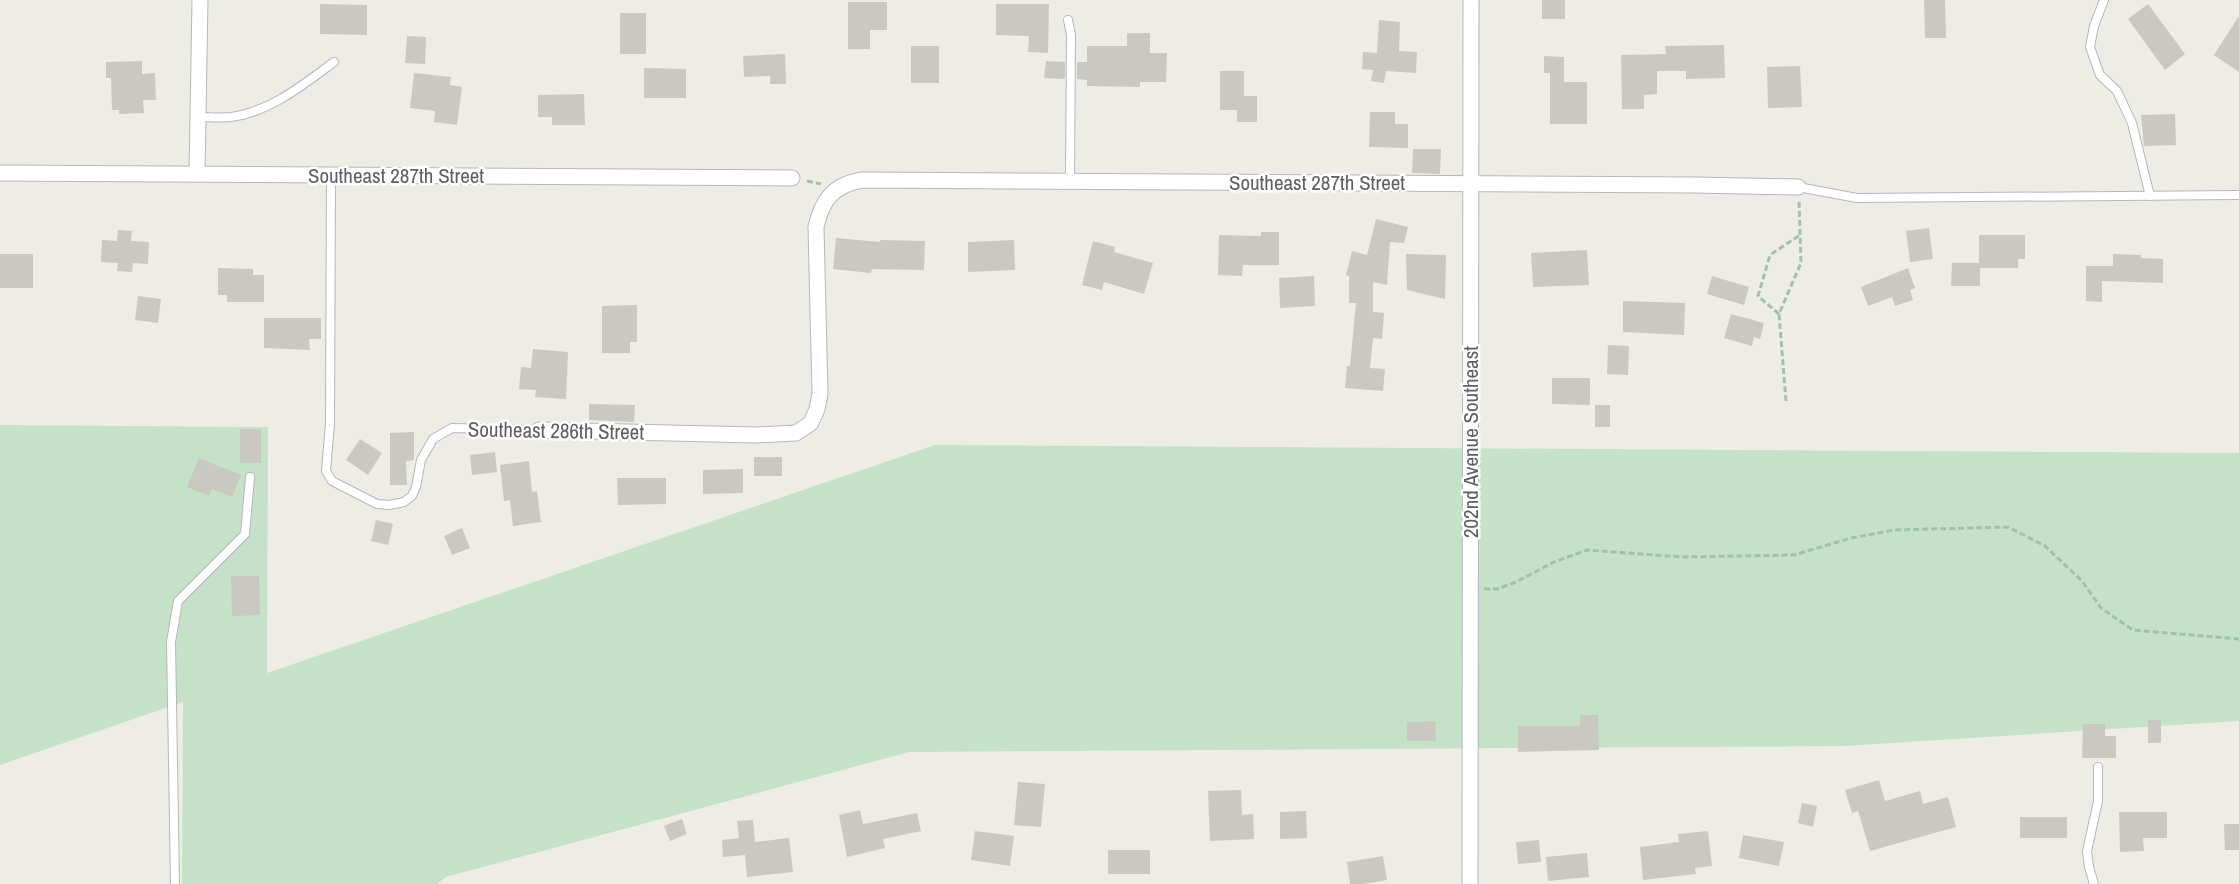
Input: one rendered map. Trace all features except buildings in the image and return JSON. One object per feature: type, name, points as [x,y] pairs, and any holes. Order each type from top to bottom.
[{"type":"street","points":[[197,174],[200,0]]},
{"type":"street","name":"202nd Avenue Southeast","points":[[1470,884],[1471,0]]},
{"type":"street","name":"Southeast 287th Street","points":[[0,173],[792,178]]},
{"type":"street","name":"Southeast 287th Street","points":[[837,188],[848,182],[862,180],[1798,187]]},
{"type":"street","name":"Southeast 286th Street","points":[[539,430],[756,435],[796,433],[810,423],[817,409],[820,394],[816,228],[820,211],[837,188]]},
{"type":"lane","points":[[2104,0],[2094,26],[2090,47],[2100,75],[2117,91],[2132,123],[2150,196]]},
{"type":"lane","points":[[1068,20],[1071,35],[1070,181]]},
{"type":"lane","points":[[198,117],[232,117],[261,109],[297,89],[334,62]]},
{"type":"lane","name":"Southeast 286th Street","points":[[331,176],[330,424],[326,471],[332,482],[377,504],[389,505],[404,502],[412,496],[416,488],[421,460],[433,439],[453,429],[539,430]]},
{"type":"lane","points":[[1798,187],[1857,198],[2239,195]]},
{"type":"lane","points":[[175,884],[171,642],[174,621],[178,601],[245,534],[250,477]]},
{"type":"lane","points":[[2094,884],[2087,851],[2098,801],[2098,767]]},
{"type":"path","points":[[792,178],[837,188]]},
{"type":"path","points":[[1786,401],[1779,314],[1801,263],[1798,187]]},
{"type":"path","points":[[1779,314],[1758,296],[1770,255],[1800,235]]},
{"type":"path","points":[[1471,590],[1497,589],[1516,582],[1554,562],[1587,550],[1682,557],[1794,555],[1851,538],[1894,530],[2008,527],[2045,546],[2082,581],[2102,608],[2133,630],[2239,639]]},
{"type":"green space","points":[[0,425],[268,427],[267,673],[935,445],[2239,453],[2239,721],[1844,746],[909,752],[446,877],[437,884],[182,884],[183,702],[0,765]]}]
